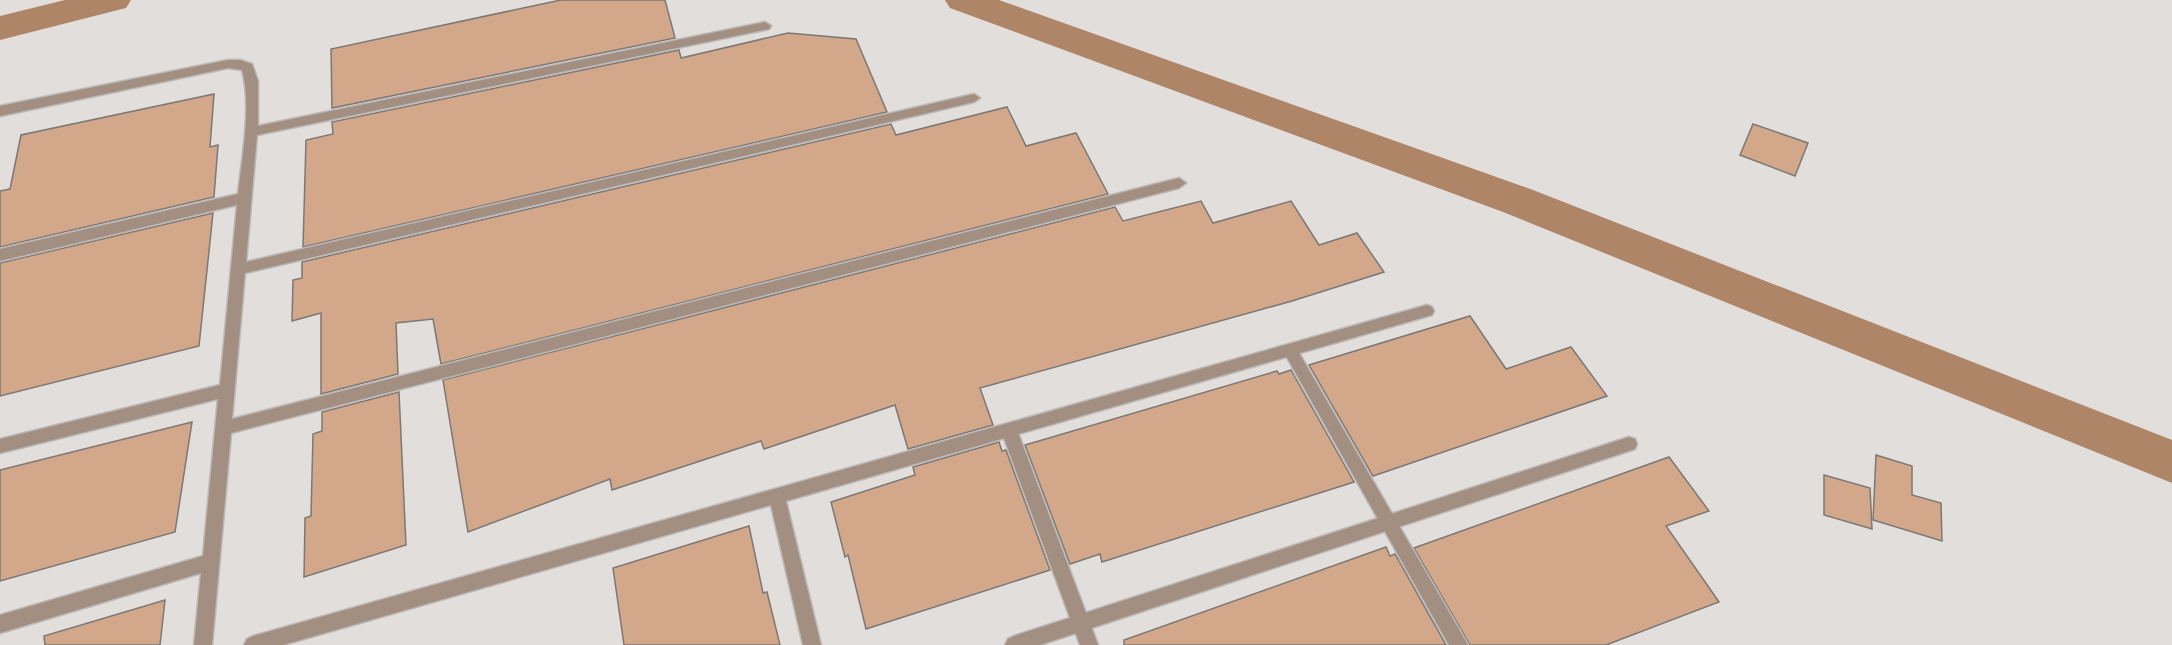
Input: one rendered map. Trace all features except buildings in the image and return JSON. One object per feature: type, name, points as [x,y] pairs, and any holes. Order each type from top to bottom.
[{"type":"street","points":[[251,132],[765,26]]},
{"type":"street","points":[[0,111],[205,68],[240,63],[248,67],[252,81],[251,132],[203,645]]},
{"type":"street","points":[[238,268],[974,98]]},
{"type":"street","points":[[223,428],[1179,183]]},
{"type":"street","points":[[0,255],[245,198]]},
{"type":"street","points":[[253,645],[1427,311]]},
{"type":"street","points":[[1290,350],[1459,645]]},
{"type":"street","points":[[0,446],[227,390]]},
{"type":"street","points":[[1009,430],[1089,645]]},
{"type":"street","points":[[1014,645],[1629,444]]},
{"type":"street","points":[[777,496],[812,645]]},
{"type":"street","points":[[0,624],[211,562]]},
{"type":"waterway","points":[[0,28],[113,0]]},
{"type":"waterway","points":[[963,0],[1518,201],[2172,462]]}]
